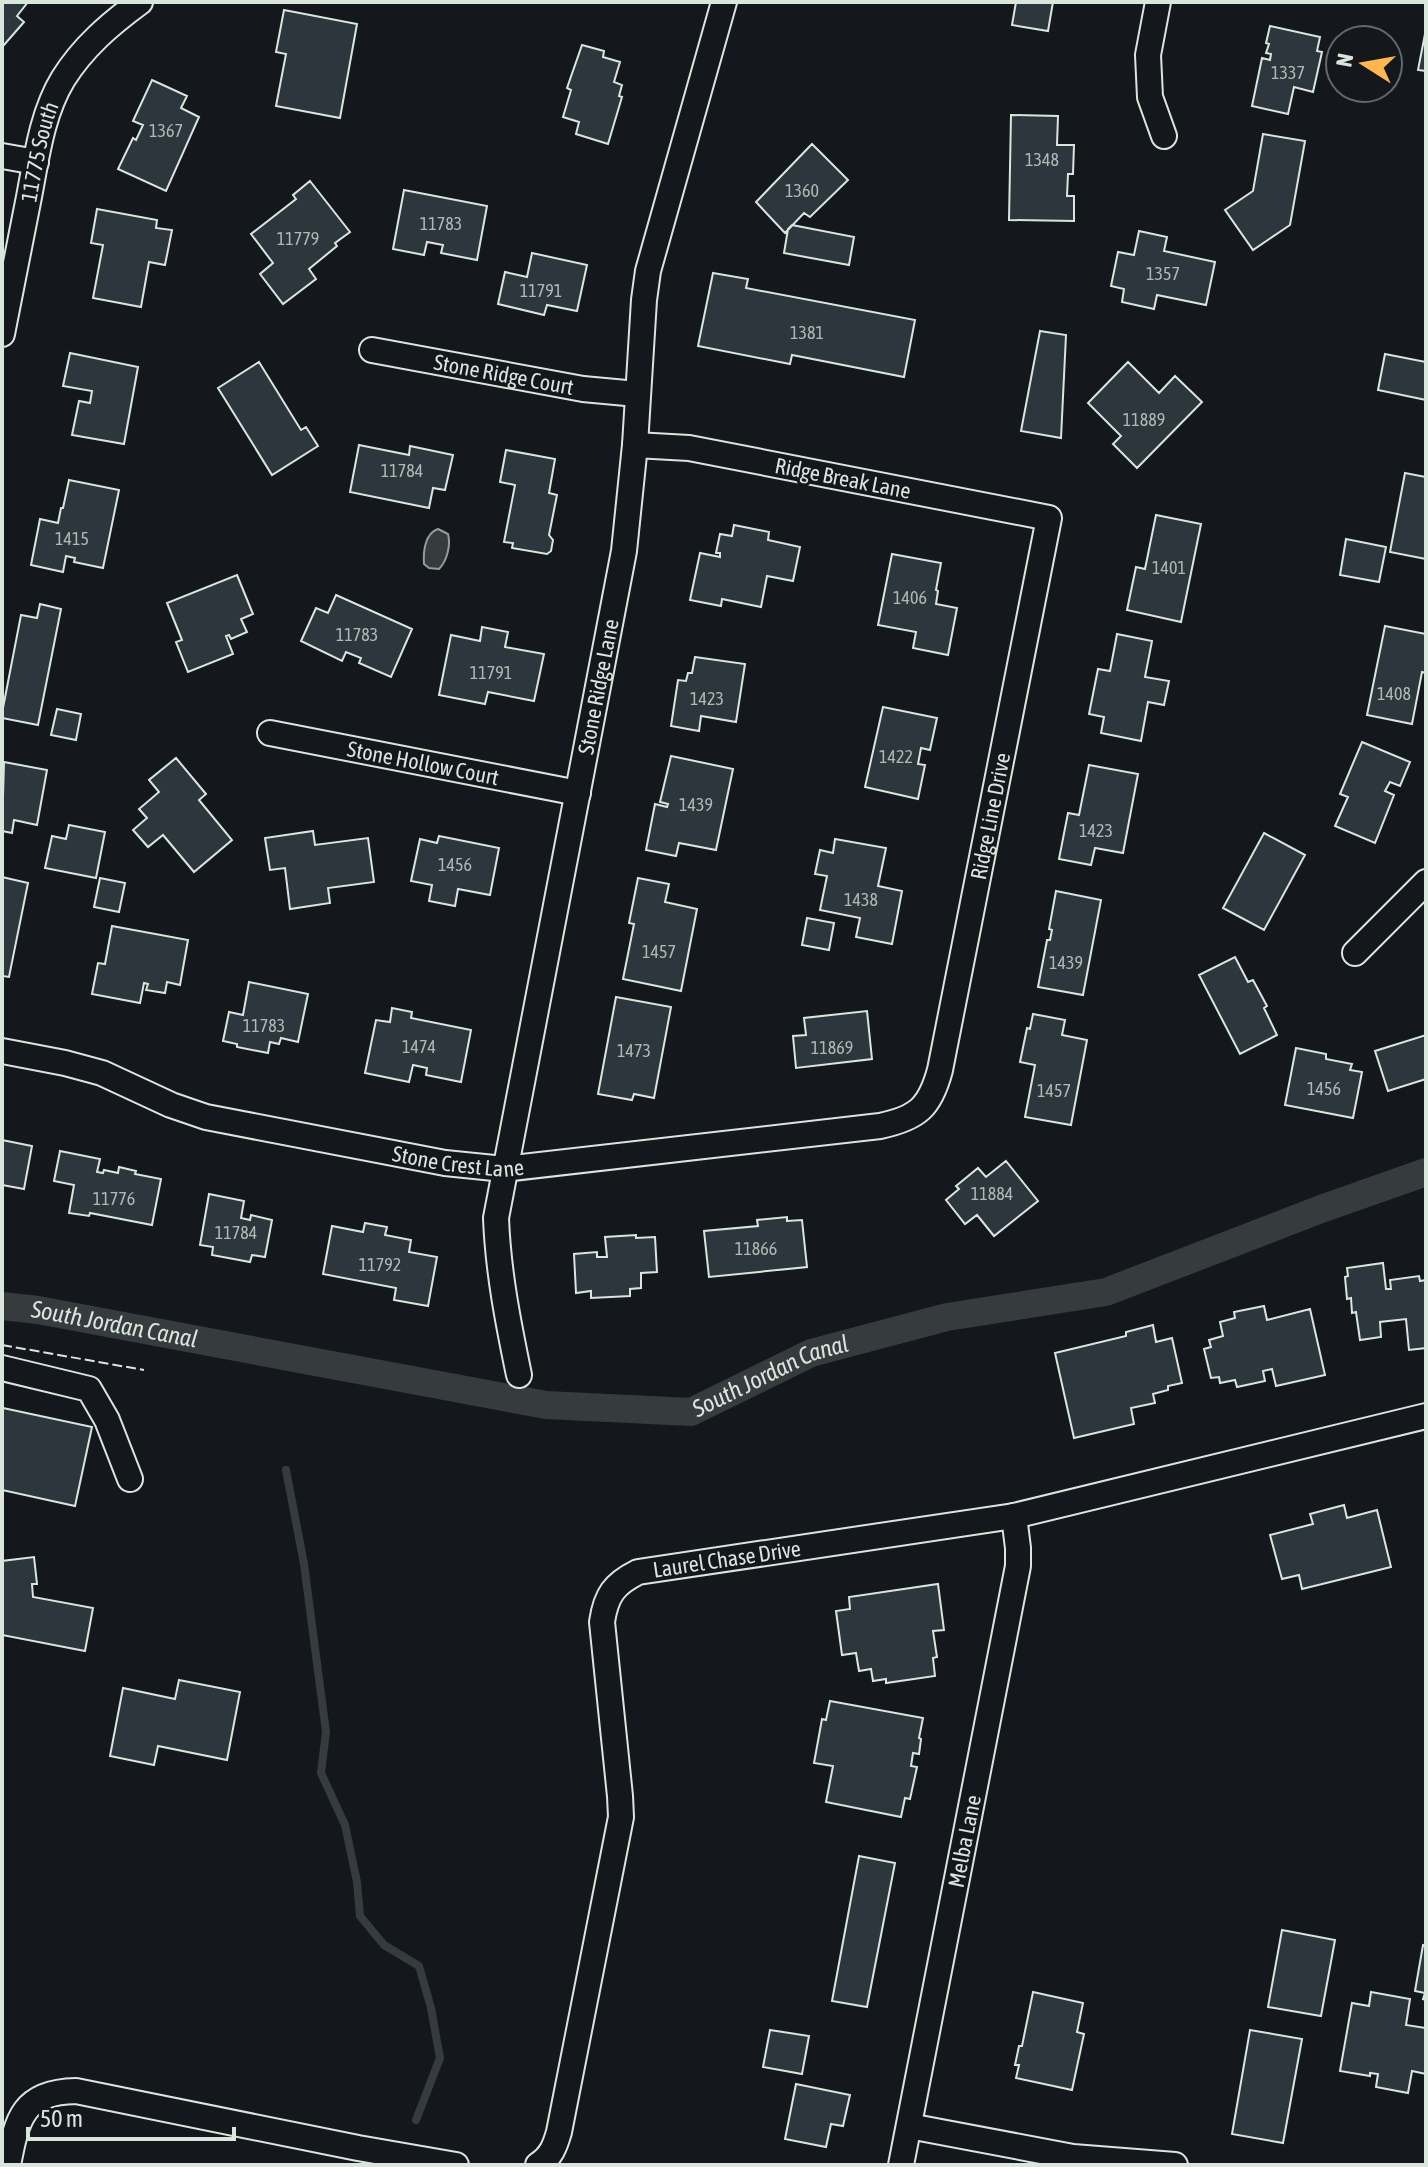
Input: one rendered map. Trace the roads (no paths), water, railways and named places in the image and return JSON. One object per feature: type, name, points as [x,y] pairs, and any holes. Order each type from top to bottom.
[{"type":"street","name":"11775 South","points":[[2,334],[47,117],[62,82],[84,50],[111,23],[140,2]]},
{"type":"street","name":"Stone Ridge Lane","points":[[519,1375],[501,1288],[496,1218],[624,551],[648,271],[724,2]]},
{"type":"street","points":[[1158,2],[1148,55],[1149,83],[1150,97],[1164,136]]},
{"type":"street","points":[[2,156],[36,162]]},
{"type":"street","name":"Stone Ridge Court","points":[[372,350],[583,389],[637,394]]},
{"type":"street","name":"Ridge Break Lane","points":[[635,445],[689,448],[1049,518]]},
{"type":"street","name":"Ridge Line Drive","points":[[922,1110],[934,1091],[940,1070],[1049,518]]},
{"type":"street","name":"Stone Hollow Court","points":[[270,733],[578,793]]},
{"type":"street","points":[[1355,953],[1426,882]]},
{"type":"street","name":"Stone Crest Lane","points":[[2,1051],[102,1073],[171,1105],[206,1117],[445,1163],[504,1169],[880,1126],[902,1122],[922,1110]]},
{"type":"street","points":[[2,1368],[89,1389],[107,1420],[130,1479]]},
{"type":"street","name":"Laurel Chase Drive","points":[[543,2164],[554,2148],[559,2132],[621,1817],[602,1622],[611,1592],[622,1580],[638,1572],[1014,1516],[1426,1416]]},
{"type":"street","name":"Melba Lane","points":[[901,2165],[1018,1566],[1014,1516]]},
{"type":"street","points":[[8,2165],[21,2116],[38,2098],[56,2091],[76,2091],[356,2157],[456,2165]]},
{"type":"street","points":[[909,2126],[1073,2157],[1175,2165]]},
{"type":"waterway","name":"South Jordan Canal","points":[[2,1306],[38,1310],[546,1405],[691,1412],[811,1353],[947,1317],[1106,1292],[1426,1172]]},
{"type":"waterway","points":[[286,1470],[304,1564],[326,1732],[321,1773],[345,1825],[357,1882],[360,1916],[384,1945],[419,1966],[431,2008],[440,2058],[416,2120]]}]
